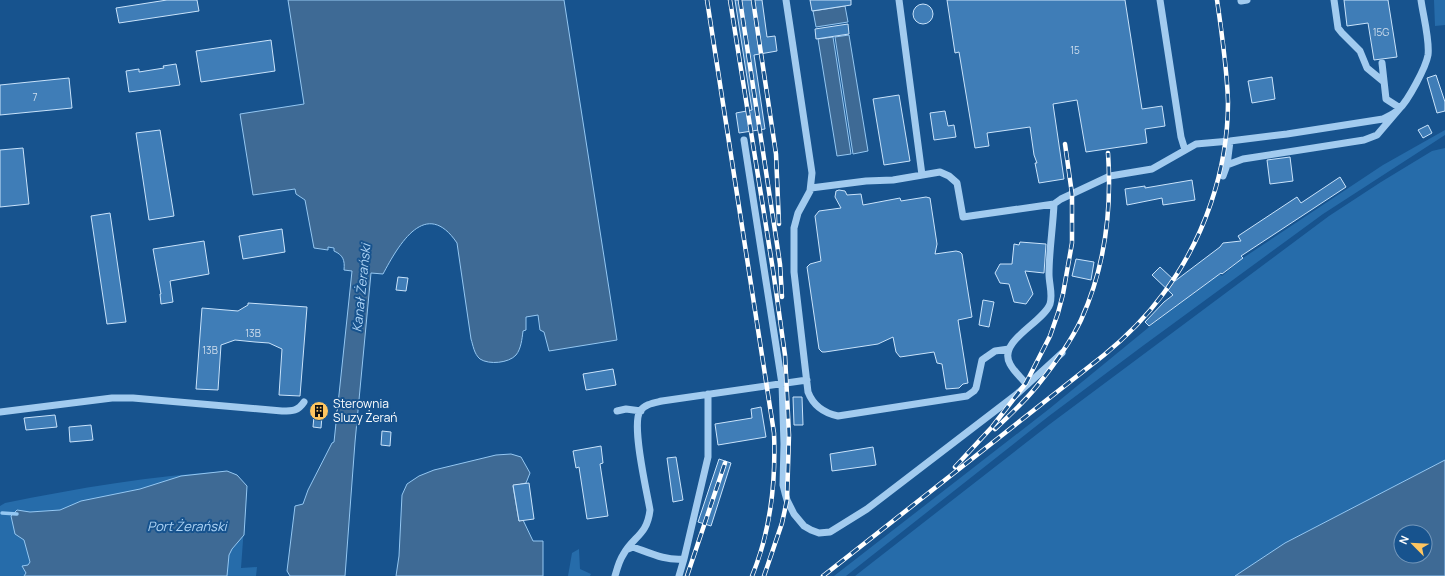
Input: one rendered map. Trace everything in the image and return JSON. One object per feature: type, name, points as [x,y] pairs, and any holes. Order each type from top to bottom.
[{"type":"lane","points":[[786,0],[812,173],[811,188],[798,213],[794,228],[794,272],[810,398],[824,412],[838,416],[967,396],[976,388],[982,360],[996,351],[1009,349]]},
{"type":"lane","points":[[900,0],[922,175]]},
{"type":"lane","points":[[1160,0],[1181,137],[1185,150]]},
{"type":"lane","points":[[1334,0],[1338,28],[1342,34],[1360,51],[1367,68],[1384,82]]},
{"type":"lane","points":[[1227,166],[1244,159],[1320,148],[1372,138],[1383,130],[1400,108],[1423,70],[1428,54],[1421,0]]},
{"type":"lane","points":[[1382,63],[1386,99],[1400,108]]},
{"type":"lane","points":[[811,188],[866,181],[893,180],[940,172],[949,176],[957,183],[963,217],[1054,204],[1061,198],[1102,178],[1152,169],[1196,144],[1230,141],[1370,122],[1392,115],[1400,108]]},
{"type":"lane","points":[[744,140],[782,384],[784,444],[783,484],[787,500],[794,514],[804,526],[819,533],[830,532],[867,510],[1027,385],[1062,353]]},
{"type":"lane","points":[[1223,176],[1227,166],[1230,141]]},
{"type":"lane","points":[[1027,385],[1009,363],[1009,349],[1012,342],[1038,319],[1050,305],[1052,294],[1049,275],[1054,204]]},
{"type":"lane","points":[[615,576],[623,554],[644,531],[650,510],[637,433],[638,418],[641,410],[649,404],[662,400],[807,380]]},
{"type":"lane","points":[[679,576],[708,457],[708,394]]},
{"type":"lane","points":[[0,412],[112,398],[133,398],[282,411],[294,411],[300,408],[304,402]]},
{"type":"lane","points":[[616,411],[626,409],[641,410]]},
{"type":"lane","points":[[628,548],[633,547],[666,559],[684,559]]},
{"type":"shaded area","points":[[1434,0],[1445,0],[1445,25],[1435,26]]},
{"type":"shaded area","points":[[1445,130],[1445,135],[1323,214],[1144,345],[1049,416],[846,576],[834,576],[1049,409],[1154,323],[1220,274],[1222,276],[1243,258],[1383,165]]},
{"type":"shaded area","points":[[1445,148],[1445,460],[1285,543],[1235,576],[855,576],[1050,424],[1329,216],[1432,151]]},
{"type":"shaded area","points":[[227,471],[237,475],[197,479],[92,576],[0,576],[0,506],[5,503],[115,483]]},
{"type":"shaded area","points":[[247,486],[241,568],[257,567],[256,576],[194,576]]},
{"type":"shaded area","points":[[579,549],[580,569],[591,574],[590,576],[568,576],[572,553]]},
{"type":"water","name":"Kanał Żerański","points":[[288,0],[564,0],[617,340],[549,351],[544,332],[540,330],[538,315],[526,317],[526,330],[523,331],[519,350],[513,358],[499,362],[488,362],[480,359],[475,352],[471,339],[457,243],[446,230],[435,224],[424,225],[414,230],[397,250],[383,274],[371,273],[355,442],[345,576],[290,576],[287,571],[295,506],[303,504],[308,490],[332,443],[334,442],[352,271],[344,270],[343,258],[340,254],[334,251],[334,248],[328,247],[328,250],[314,248],[305,200],[296,194],[295,189],[253,195],[240,114],[304,104]]},
{"type":"water","points":[[845,6],[848,22],[816,27],[813,11]]},
{"type":"water","points":[[849,35],[868,151],[853,154],[835,37]]},
{"type":"water","points":[[833,37],[851,154],[837,156],[818,39]]},
{"type":"water","points":[[511,454],[521,457],[530,473],[526,483],[513,486],[519,521],[523,520],[533,541],[543,541],[543,576],[396,576],[399,556],[402,495],[407,484],[419,476],[434,470],[496,455]]},
{"type":"water","points":[[1445,460],[1445,576],[1235,576],[1285,543]]},
{"type":"water","name":"Port Żerański","points":[[227,471],[237,475],[247,486],[244,535],[229,555],[227,576],[24,576],[26,573],[22,566],[28,565],[30,562],[24,540],[15,534],[11,516],[17,510],[30,512],[60,510],[81,501],[140,489],[181,476]]},
{"type":"building","points":[[167,0],[197,0],[199,11],[119,23],[116,8]]},
{"type":"building","points":[[735,0],[762,0],[767,37],[775,36],[777,51],[754,55],[765,129],[739,133],[736,113],[752,110]]},
{"type":"building","points":[[810,0],[851,0],[851,5],[812,11]]},
{"type":"building","points":[[947,0],[1125,0],[1142,109],[1162,106],[1165,126],[1145,129],[1147,143],[1086,152],[1077,100],[1053,104],[1064,179],[1039,183],[1030,127],[987,133],[989,146],[975,148],[959,52],[955,53]]},
{"type":"building","points":[[1344,0],[1388,0],[1397,57],[1374,60],[1368,23],[1347,26]]},
{"type":"building","points":[[923,4],[930,7],[933,14],[930,21],[923,24],[916,21],[913,14],[916,7]]},
{"type":"building","points":[[848,24],[849,34],[816,39],[815,29]]},
{"type":"building","points":[[271,40],[275,71],[201,82],[196,51]]},
{"type":"building","points":[[176,64],[180,85],[129,92],[126,71],[139,69],[139,72],[164,68],[163,66]]},
{"type":"building","points":[[1436,75],[1445,102],[1445,111],[1437,113],[1427,78]]},
{"type":"building","points":[[1272,77],[1275,99],[1252,103],[1248,81]]},
{"type":"building","points":[[69,78],[72,108],[0,115],[0,85]]},
{"type":"building","points":[[899,95],[910,161],[884,165],[873,99]]},
{"type":"building","points":[[945,111],[948,126],[954,125],[956,137],[934,140],[930,113]]},
{"type":"building","points":[[1428,125],[1432,133],[1423,138],[1418,130]]},
{"type":"building","points":[[160,130],[174,216],[149,220],[136,133]]},
{"type":"building","points":[[23,148],[29,204],[0,207],[0,150]]},
{"type":"building","points":[[1290,157],[1293,181],[1270,184],[1267,160]]},
{"type":"building","points":[[1340,177],[1346,187],[1241,256],[1243,258],[1149,326],[1145,322],[1164,302],[1173,295],[1152,275],[1160,267],[1175,281],[1220,247],[1223,243],[1241,241],[1238,236],[1297,197],[1301,203]]},
{"type":"building","points":[[1192,180],[1195,200],[1163,205],[1162,198],[1127,205],[1125,189],[1145,186],[1145,188]]},
{"type":"building","points":[[836,191],[845,191],[847,195],[861,194],[863,205],[900,198],[901,201],[926,197],[930,198],[937,244],[935,254],[956,251],[962,254],[972,317],[958,320],[968,383],[963,384],[959,388],[946,389],[942,364],[937,363],[934,352],[900,357],[896,352],[893,337],[878,344],[825,352],[822,352],[819,349],[807,267],[810,264],[821,261],[815,216],[819,211],[841,208],[835,197]]},
{"type":"building","points":[[110,213],[126,322],[107,324],[91,216]]},
{"type":"building","points":[[282,229],[285,252],[243,259],[239,236]]},
{"type":"building","points":[[204,241],[209,274],[170,281],[173,302],[161,304],[161,294],[153,249]]},
{"type":"building","points":[[1020,242],[1046,244],[1044,273],[1025,271],[1033,294],[1026,304],[1014,302],[1009,284],[1000,283],[995,273],[1000,264],[1012,264],[1014,244],[1019,245]]},
{"type":"building","points":[[1076,259],[1094,262],[1091,280],[1072,276]]},
{"type":"building","points":[[398,277],[408,278],[406,291],[396,290]]},
{"type":"building","points":[[983,300],[994,302],[989,327],[979,325]]},
{"type":"building","points":[[248,303],[307,307],[300,396],[279,395],[282,349],[269,343],[235,340],[221,345],[218,390],[196,389],[202,308],[238,311],[248,305]]},
{"type":"building","points":[[613,369],[616,385],[586,390],[583,374]]},
{"type":"building","points":[[793,397],[802,397],[803,425],[794,425]]},
{"type":"building","points":[[315,405],[325,406],[321,428],[313,427]]},
{"type":"building","points":[[761,407],[766,437],[718,445],[715,424],[752,418],[751,409]]},
{"type":"building","points":[[55,415],[57,427],[26,430],[24,418]]},
{"type":"building","points":[[91,425],[93,440],[70,442],[69,427]]},
{"type":"building","points":[[382,431],[391,432],[390,446],[381,445]]},
{"type":"building","points":[[601,446],[603,463],[600,464],[608,516],[587,519],[579,467],[576,468],[573,451]]},
{"type":"building","points":[[873,447],[876,465],[832,471],[830,454]]},
{"type":"building","points":[[676,457],[683,500],[673,502],[667,458]]},
{"type":"building","points":[[719,459],[731,463],[711,526],[698,522]]},
{"type":"building","points":[[529,483],[534,519],[519,521],[513,485]]},
{"type":"waterway","points":[[2,513],[17,514]]},
{"type":"railway","points":[[707,0],[774,433],[774,470],[771,506],[764,541],[752,576]]},
{"type":"railway","points":[[730,0],[785,355],[789,435],[787,500],[782,523],[764,576]]},
{"type":"railway","points":[[740,0],[780,264],[782,297]]},
{"type":"railway","points":[[753,0],[776,154],[779,224]]},
{"type":"railway","points":[[823,576],[1104,355],[1128,334],[1150,311],[1178,273],[1202,227],[1211,203],[1224,153],[1228,102],[1217,0]]},
{"type":"railway","points":[[955,467],[992,427],[1026,383],[1050,336],[1058,313],[1072,243],[1072,194],[1065,144]]},
{"type":"railway","points":[[995,429],[1037,386],[1067,345],[1081,320],[1096,280],[1105,238],[1109,196],[1108,153]]},
{"type":"railway","points":[[687,576],[725,463]]},
{"type":"place","name":"Sterownia Śluzy Żerań","points":[[319,411]]}]
